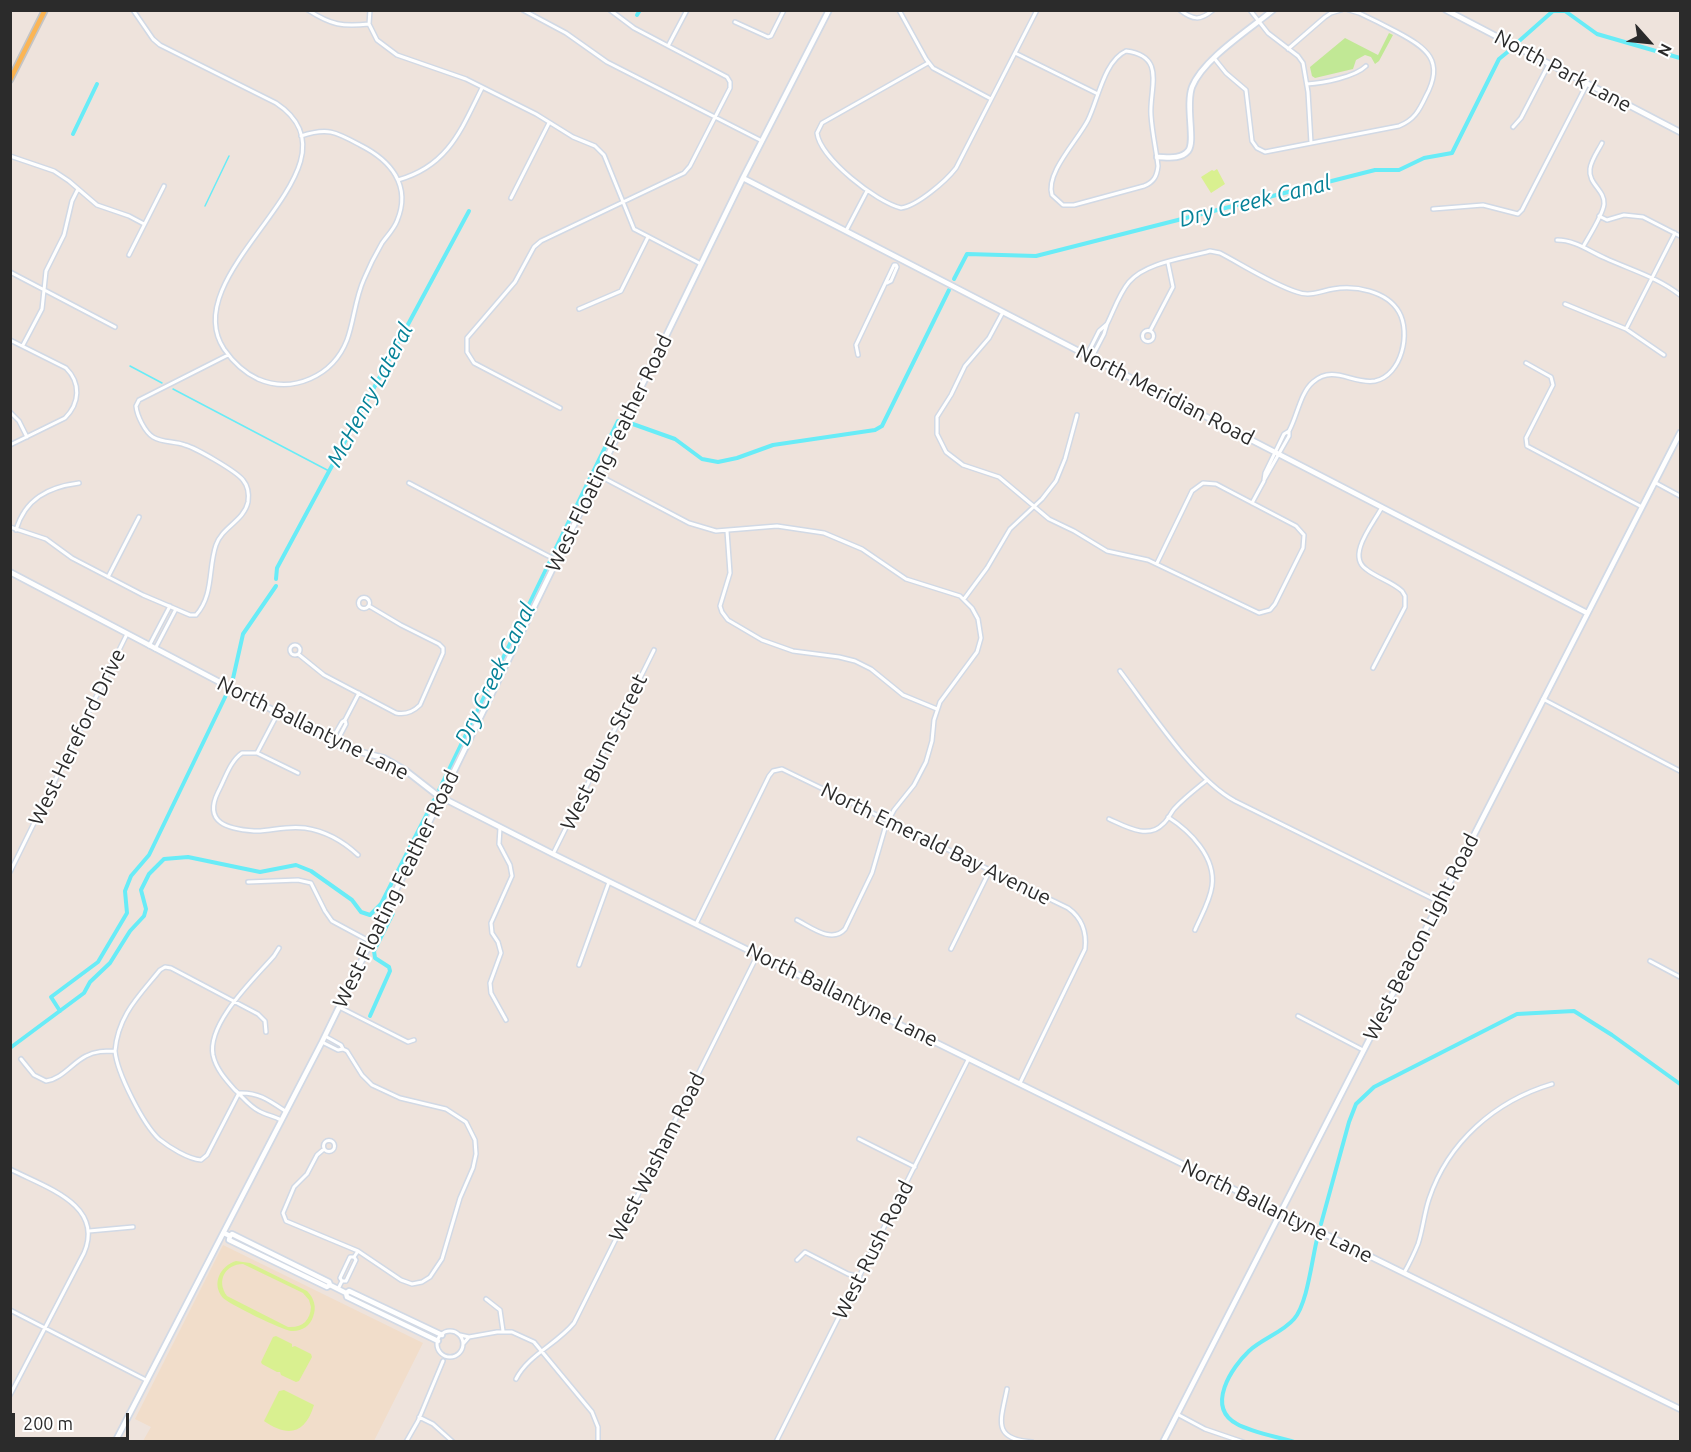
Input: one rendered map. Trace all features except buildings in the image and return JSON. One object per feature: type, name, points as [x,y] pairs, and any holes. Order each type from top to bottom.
[{"type":"main road","points":[[10,80],[45,10]]},
{"type":"street","points":[[133,10],[153,39],[160,45],[280,106],[293,119],[301,136],[302,155],[297,173],[224,284],[216,314],[222,346],[238,366],[256,378],[288,385],[311,379],[334,362],[346,342],[357,299],[368,270],[398,218],[402,200],[398,180],[380,155],[337,133],[320,130],[301,136]]},
{"type":"street","points":[[308,10],[338,25],[369,24]]},
{"type":"street","points":[[370,10],[369,24],[377,40],[393,53],[482,87],[602,151],[632,225],[648,237],[701,264]]},
{"type":"street","points":[[523,10],[566,33],[607,62],[762,141]]},
{"type":"street","points":[[560,408],[478,366],[471,360],[466,343],[472,331],[515,282],[537,244],[687,170],[730,88],[727,77],[634,28],[610,10]]},
{"type":"street","points":[[667,46],[687,10]]},
{"type":"street","points":[[735,22],[768,37],[771,36],[784,10]]},
{"type":"street","name":"West Floating Feather Road","points":[[115,1442],[325,1036],[743,178],[829,10]]},
{"type":"street","points":[[899,10],[928,63],[939,72],[992,99]]},
{"type":"street","points":[[928,63],[822,123],[817,133],[821,146],[867,191],[900,208],[913,205],[953,172],[1037,10]]},
{"type":"street","points":[[1180,10],[1190,18],[1196,19],[1205,17],[1213,10]]},
{"type":"street","points":[[1250,10],[1268,33],[1303,63],[1307,84],[1311,143]]},
{"type":"street","points":[[1157,157],[1179,157],[1189,150],[1192,142],[1188,107],[1192,87],[1203,69],[1214,58],[1273,10]]},
{"type":"street","points":[[1288,49],[1325,17],[1341,10]]},
{"type":"street","points":[[1214,58],[1226,73],[1244,86],[1248,93],[1251,137],[1261,151],[1269,153],[1407,123],[1419,111],[1432,86],[1434,76],[1432,59],[1420,44],[1359,12],[1349,10]]},
{"type":"street","name":"North Park Lane","points":[[1446,10],[1680,132]]},
{"type":"street","points":[[1126,51],[1135,52],[1154,70],[1150,113],[1157,157],[1157,174],[1150,184],[1074,205],[1063,205],[1052,195],[1052,182],[1067,152],[1089,119],[1098,94],[1119,54],[1126,51]]},
{"type":"street","points":[[1015,53],[1098,94]]},
{"type":"street","points":[[1513,127],[1521,118],[1549,64]]},
{"type":"street","points":[[1307,84],[1359,73],[1366,66]]},
{"type":"street","points":[[1433,209],[1483,206],[1518,214],[1587,84]]},
{"type":"street","points":[[398,180],[419,173],[441,157],[460,132],[482,87]]},
{"type":"street","points":[[511,198],[549,123]]},
{"type":"street","points":[[1583,247],[1604,206],[1604,200],[1589,175],[1591,165],[1602,143]]},
{"type":"street","points":[[10,156],[54,171],[97,205],[144,224]]},
{"type":"street","name":"North Meridian Road","points":[[743,178],[1587,613]]},
{"type":"street","points":[[129,255],[164,186]]},
{"type":"street","points":[[23,345],[42,309],[46,271],[64,235],[72,201],[78,189]]},
{"type":"street","points":[[846,231],[867,191]]},
{"type":"street","points":[[1599,216],[1607,220],[1624,215],[1643,217],[1680,236]]},
{"type":"street","points":[[1626,328],[1675,233]]},
{"type":"street","points":[[579,309],[621,291],[648,237]]},
{"type":"street","points":[[1557,240],[1570,240],[1652,277],[1680,295]]},
{"type":"street","points":[[1089,356],[1099,331],[1107,324],[1125,287],[1133,277],[1144,270],[1215,251],[1299,293],[1317,294],[1347,287],[1379,295],[1393,304],[1402,320],[1405,337],[1402,352],[1396,363],[1382,378],[1375,381],[1336,375],[1322,377],[1312,383],[1305,392],[1289,432],[1284,434],[1252,503]]},
{"type":"street","points":[[858,355],[856,345],[887,283],[891,281],[900,258]]},
{"type":"street","points":[[1150,331],[1173,287],[1168,263]]},
{"type":"street","points":[[10,272],[115,327]]},
{"type":"street","points":[[1565,304],[1626,328],[1664,355]]},
{"type":"street","points":[[1003,312],[989,338],[964,366],[951,396],[937,417],[937,434],[943,447],[954,459],[968,467],[999,477],[1053,522],[1074,531],[1107,551],[1156,564],[1253,612],[1264,613],[1275,604],[1303,548],[1304,536],[1296,526],[1216,484],[1203,483],[1192,491],[1156,564]]},
{"type":"street","points":[[10,340],[58,363],[72,374],[77,383],[78,393],[72,410],[59,422],[10,445]]},
{"type":"street","points":[[10,527],[46,539],[72,558],[108,577],[176,609],[196,615],[211,582],[217,543],[225,529],[245,511],[249,498],[247,487],[236,473],[192,447],[160,441],[151,436],[136,410],[137,402],[228,355]]},
{"type":"street","points":[[1526,363],[1551,377],[1553,385],[1526,438],[1527,446],[1644,507]]},
{"type":"street","points":[[10,412],[19,421],[27,437]]},
{"type":"street","points":[[964,599],[987,568],[1010,529],[1049,491],[1061,470],[1076,425],[1077,415]]},
{"type":"street","name":"West Beacon Light Road","points":[[1163,1442],[1680,433]]},
{"type":"street","points":[[598,476],[694,526],[727,531],[777,526],[824,533],[862,549],[906,579],[951,592],[964,599],[978,619],[981,631],[980,644],[974,658],[944,695],[937,709],[929,752],[922,772],[888,820],[880,838],[872,873],[841,934],[831,936],[796,920]]},
{"type":"street","points":[[16,530],[20,515],[36,499],[61,486],[80,483]]},
{"type":"street","points":[[409,483],[556,560]]},
{"type":"street","points":[[1656,483],[1680,496]]},
{"type":"street","points":[[1373,668],[1406,603],[1402,591],[1366,570],[1359,561],[1362,542],[1382,507]]},
{"type":"street","points":[[108,577],[139,517]]},
{"type":"street","points":[[727,531],[730,573],[720,606],[728,620],[762,640],[793,651],[839,657],[861,663],[903,695],[937,709]]},
{"type":"street","name":"North Ballantyne Lane","points":[[10,572],[334,742],[359,753],[384,758],[405,770],[441,797],[500,828],[1680,1409]]},
{"type":"street","points":[[152,647],[170,606]]},
{"type":"street","points":[[298,654],[324,675],[396,713],[408,713],[420,705],[430,677],[443,653],[442,648],[439,644],[369,606]]},
{"type":"street","points":[[152,647],[176,609]]},
{"type":"street","name":"West Hereford Drive","points":[[10,872],[127,634]]},
{"type":"street","name":"West Burns Street","points":[[554,854],[654,650]]},
{"type":"street","points":[[1120,671],[1163,728],[1220,792],[1439,902]]},
{"type":"street","points":[[334,742],[342,722],[359,693]]},
{"type":"street","points":[[1543,699],[1680,771]]},
{"type":"street","points":[[257,753],[278,713]]},
{"type":"street","points":[[298,773],[257,753],[242,753],[233,761],[214,800],[212,811],[215,818],[226,826],[254,831],[290,826],[318,831],[341,842],[358,855]]},
{"type":"street","name":"North Emerald Bay Avenue","points":[[696,924],[769,776],[778,769],[787,770],[1068,908],[1077,916],[1085,931],[1084,954],[1020,1083]]},
{"type":"street","points":[[1109,819],[1132,829],[1149,831],[1158,828],[1175,808],[1207,780]]},
{"type":"street","points":[[1168,817],[1185,830],[1206,856],[1211,866],[1213,879],[1211,890],[1196,930]]},
{"type":"street","points":[[500,828],[499,844],[510,865],[512,876],[491,923],[492,933],[501,953],[491,978],[490,988],[506,1020]]},
{"type":"street","points":[[951,950],[990,870]]},
{"type":"street","points":[[248,882],[298,880],[311,883],[332,921],[371,942]]},
{"type":"street","points":[[579,964],[609,882]]},
{"type":"street","points":[[279,948],[234,1002],[216,1030],[213,1055],[219,1071],[247,1102],[259,1111],[280,1120]]},
{"type":"street","name":"West Washam Road","points":[[516,1379],[522,1369],[567,1332],[574,1323],[758,954]]},
{"type":"street","points":[[1650,961],[1680,976]]},
{"type":"street","points":[[239,1093],[207,1155],[201,1160],[170,1146],[152,1131],[118,1069],[115,1051],[118,1030],[127,1012],[160,970],[165,967],[171,968],[258,1014],[264,1021],[266,1032]]},
{"type":"street","points":[[339,1007],[408,1042],[414,1040]]},
{"type":"street","points":[[1298,1016],[1363,1050]]},
{"type":"street","points":[[324,1149],[317,1155],[308,1174],[294,1187],[284,1208],[283,1217],[289,1224],[358,1251],[401,1280],[412,1284],[422,1282],[436,1270],[446,1247],[460,1198],[473,1168],[476,1154],[475,1140],[466,1122],[458,1115],[428,1103],[400,1098],[372,1084],[362,1075],[341,1045],[325,1036]]},
{"type":"street","points":[[322,1042],[338,1050],[343,1049]]},
{"type":"street","points":[[21,1059],[34,1075],[46,1081],[59,1076],[87,1055],[115,1051]]},
{"type":"street","name":"West Rush Road","points":[[776,1442],[969,1058]]},
{"type":"street","points":[[1404,1273],[1418,1243],[1434,1186],[1458,1146],[1477,1125],[1500,1108],[1524,1094],[1552,1084]]},
{"type":"street","points":[[239,1093],[251,1092],[285,1111]]},
{"type":"street","points":[[859,1139],[915,1167]]},
{"type":"street","points":[[10,1169],[67,1198],[84,1214],[89,1231],[84,1252],[10,1395]]},
{"type":"street","points":[[89,1231],[134,1227]]},
{"type":"street","points":[[224,1233],[230,1236],[229,1240],[327,1287],[330,1285],[346,1293],[350,1291],[442,1335]]},
{"type":"street","points":[[338,1289],[342,1281],[340,1278],[350,1257],[354,1257],[358,1251]]},
{"type":"street","points":[[797,1260],[805,1252],[848,1274],[860,1277]]},
{"type":"street","points":[[342,1281],[346,1281],[356,1260],[354,1257]]},
{"type":"street","points":[[346,1293],[346,1297],[438,1341]]},
{"type":"street","points":[[486,1299],[500,1310],[503,1331]]},
{"type":"street","points":[[10,1310],[146,1380]]},
{"type":"street","points":[[406,1442],[443,1361],[438,1348],[438,1341],[442,1335],[449,1332],[469,1337],[503,1331],[528,1338],[543,1351],[592,1412],[598,1427],[598,1442]]},
{"type":"street","points":[[459,1335],[463,1344]]},
{"type":"street","points":[[443,1361],[459,1353],[469,1337]]},
{"type":"street","points":[[442,1354],[449,1357]]},
{"type":"street","points":[[1007,1389],[1001,1421],[1002,1429],[1014,1440],[1032,1442]]},
{"type":"street","points":[[1177,1414],[1205,1429],[1242,1442]]},
{"type":"street","points":[[419,1417],[434,1424],[453,1442]]},
{"type":"shaded area","points":[[223,1245],[423,1343],[374,1441],[143,1441],[151,1427],[135,1419]]},
{"type":"green space","points":[[1389,33],[1393,35],[1379,61],[1375,64],[1371,57],[1365,55],[1356,60],[1353,69],[1315,78],[1312,76],[1310,67],[1345,38],[1378,55]]},
{"type":"green space","points":[[1217,169],[1225,184],[1211,193],[1201,177]]},
{"type":"green space","points":[[236,1261],[250,1263],[307,1291],[315,1306],[310,1323],[305,1328],[286,1330],[223,1298],[219,1293],[219,1276],[230,1263]],"holes":[[[243,1264],[303,1293],[311,1307],[309,1316],[301,1325],[288,1327],[227,1296],[222,1279],[231,1267]]]},
{"type":"green space","points":[[276,1336],[292,1344],[292,1347],[295,1346],[311,1354],[312,1357],[299,1381],[296,1382],[262,1364],[273,1337]]},
{"type":"green space","points":[[284,1390],[314,1405],[306,1422],[294,1430],[280,1429],[264,1421],[279,1391]]},
{"type":"waterway","name":"McHenry Lateral","points":[[637,15],[640,10]]},
{"type":"waterway","name":"Dry Creek Canal","points":[[1518,42],[1553,11],[1565,11],[1597,34],[1680,58]]},
{"type":"waterway","name":"Dry Creek Canal","points":[[954,279],[967,254],[1036,256],[1375,170],[1399,170],[1424,158],[1452,153],[1499,59],[1510,50]]},
{"type":"waterway","points":[[73,134],[97,84]]},
{"type":"waterway","points":[[205,206],[229,156]]},
{"type":"waterway","name":"McHenry Lateral","points":[[276,579],[277,568],[469,211]]},
{"type":"waterway","name":"Dry Creek Canal","points":[[630,423],[675,439],[702,459],[718,462],[773,445],[875,430],[882,426],[949,290]]},
{"type":"waterway","points":[[130,366],[162,383]]},
{"type":"waterway","points":[[173,389],[329,471]]},
{"type":"waterway","name":"Dry Creek Canal","points":[[553,554],[618,421],[621,421]]},
{"type":"waterway","name":"Dry Creek Canal","points":[[439,790],[551,559]]},
{"type":"waterway","name":"McHenry Lateral","points":[[232,683],[243,634],[276,586]]},
{"type":"waterway","name":"McHenry Lateral","points":[[60,1011],[51,997],[98,962],[127,913],[125,891],[131,876],[149,855],[229,689]]},
{"type":"waterway","name":"Dry Creek Canal","points":[[10,1048],[84,993],[90,982],[110,963],[130,931],[144,916],[146,909],[141,890],[149,874],[164,859],[188,857],[260,872],[296,865],[311,871],[352,900],[361,912],[370,915],[381,904],[434,800]]},
{"type":"waterway","points":[[370,1016],[390,971],[389,967],[375,958],[374,951],[393,913]]},
{"type":"waterway","points":[[1321,1224],[1356,1104],[1374,1087],[1517,1014],[1574,1011],[1680,1084]]},
{"type":"waterway","points":[[1294,1442],[1237,1424],[1228,1417],[1223,1408],[1222,1398],[1229,1377],[1242,1358],[1254,1347],[1289,1324],[1299,1312],[1318,1235]]}]
